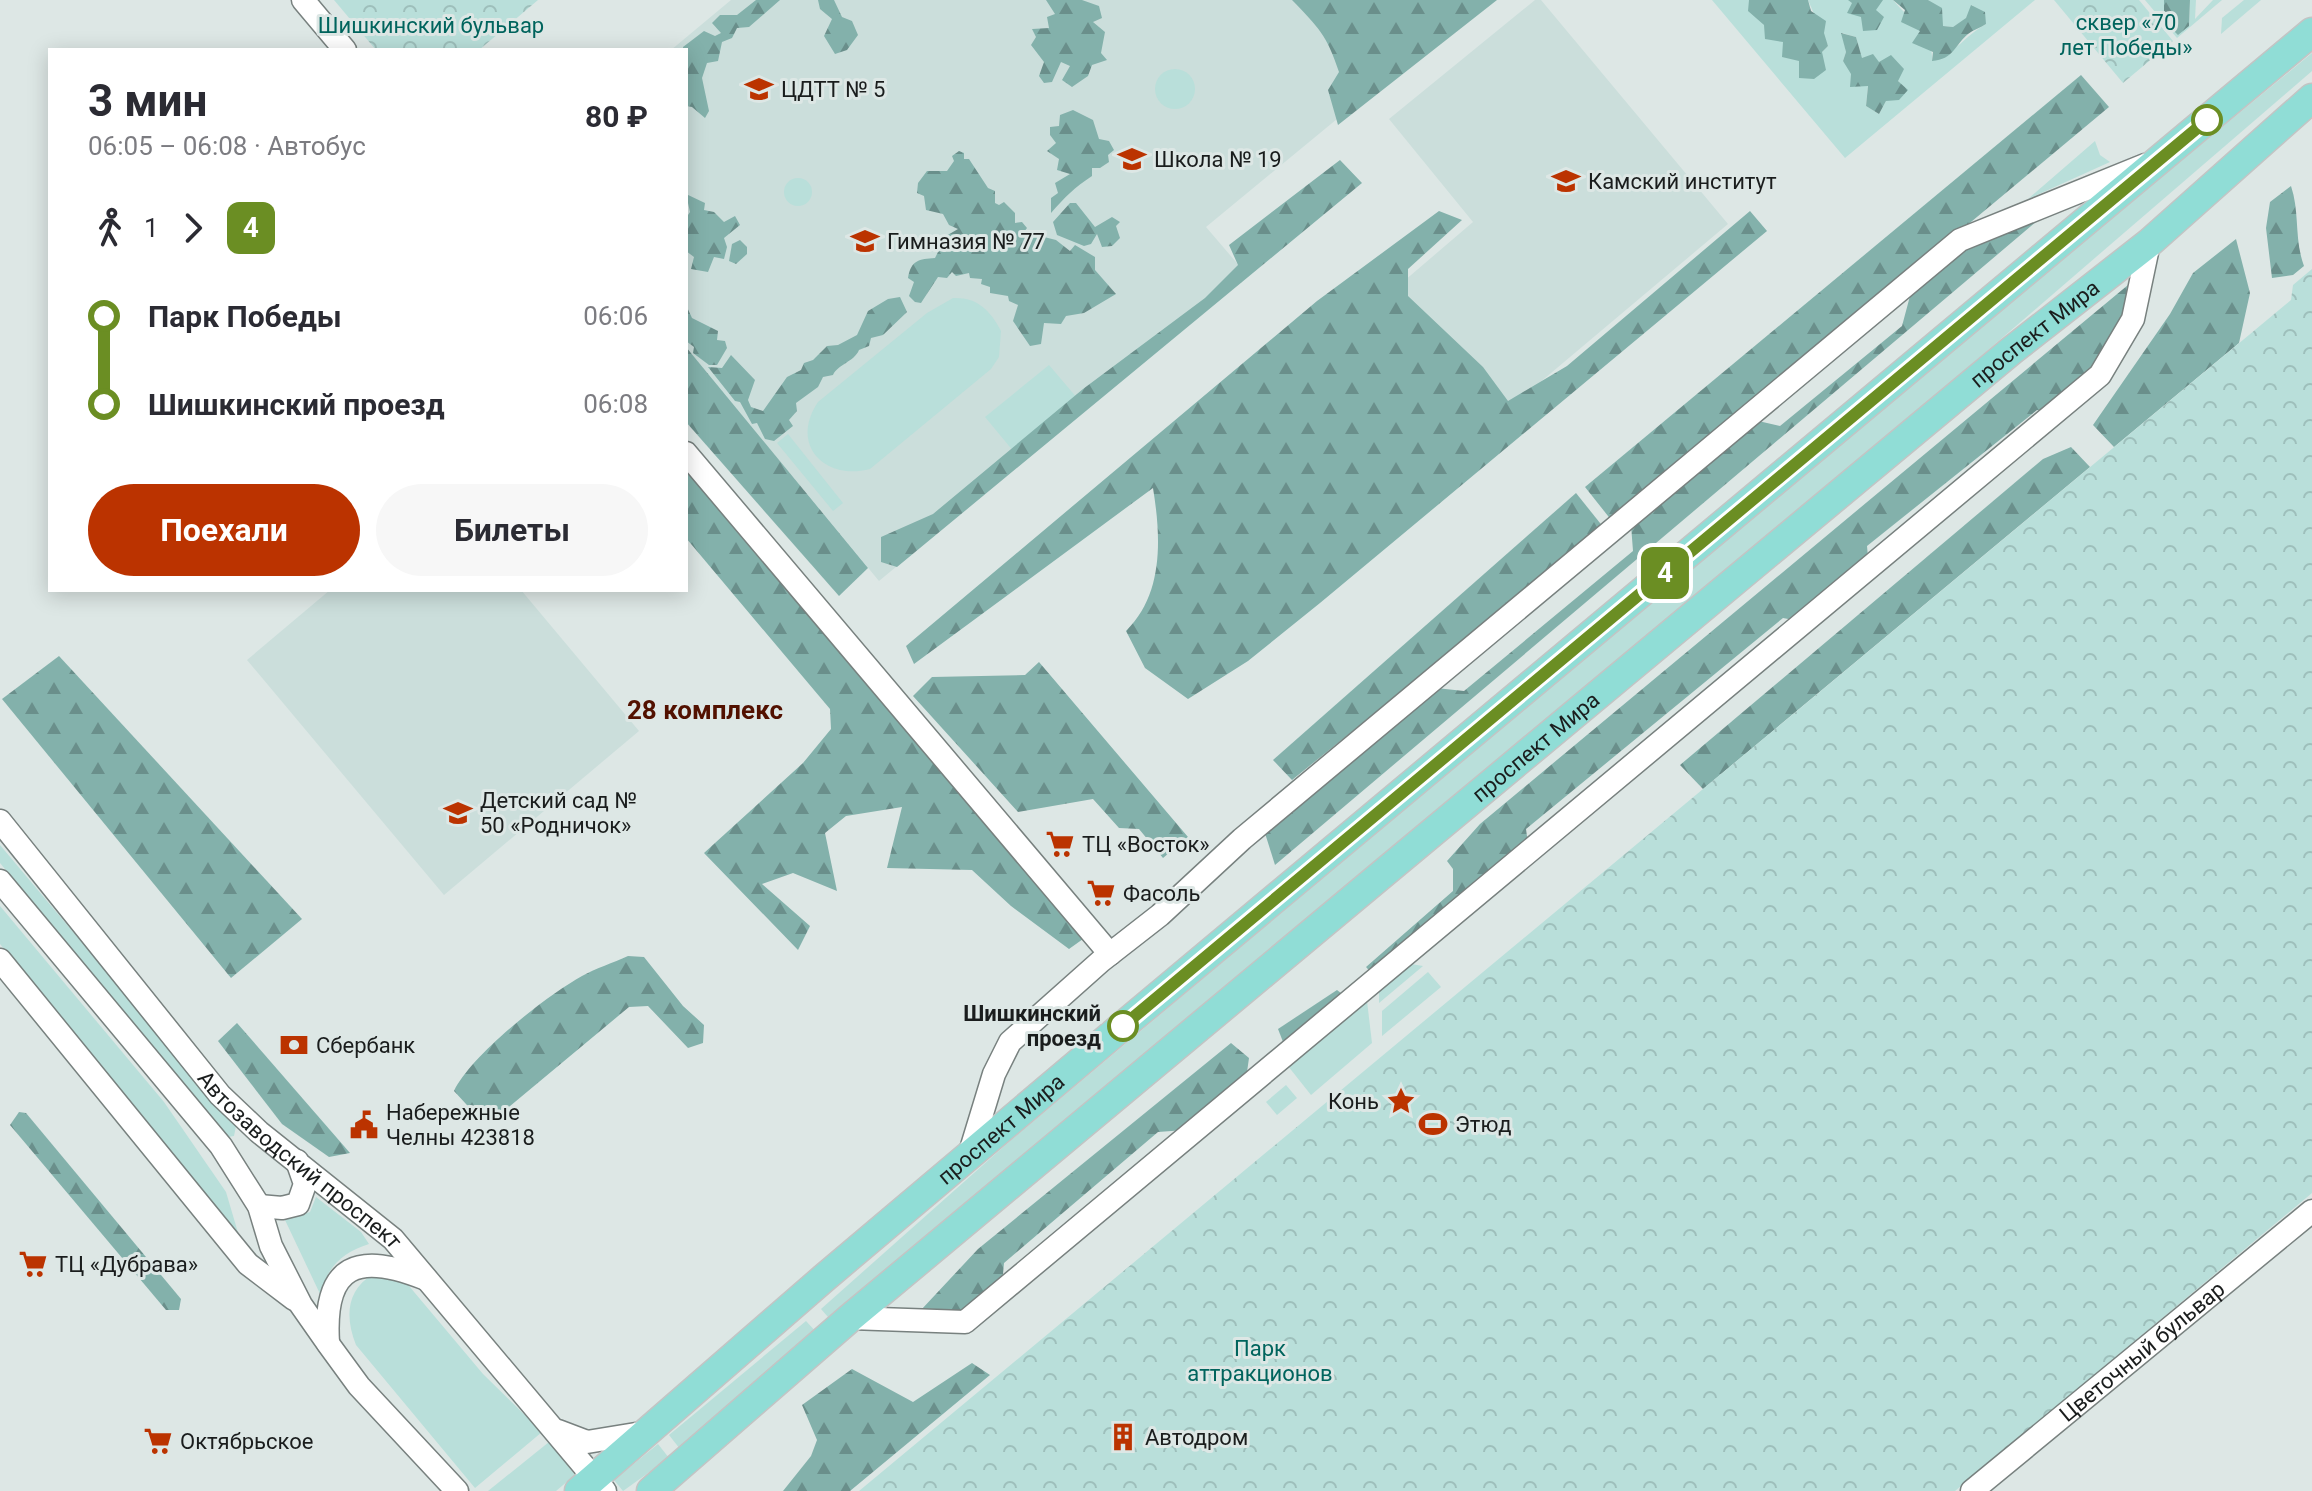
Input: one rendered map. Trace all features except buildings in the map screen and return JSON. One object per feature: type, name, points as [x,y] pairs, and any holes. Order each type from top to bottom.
[{"type":"main road","name":"проспект Мира","points":[[593,1487],[649,1432],[969,1156],[2312,32]]},
{"type":"main road","name":"проспект Мира","points":[[651,1491],[672,1479],[850,1318],[2011,351],[2149,243],[2312,98]]},
{"type":"main road","points":[[818,1284],[808,1307],[806,1322],[812,1329],[823,1329],[850,1318]]},
{"type":"street","points":[[303,0],[343,48]]},
{"type":"street","points":[[969,1156],[994,1074],[1010,1042],[1110,954],[1160,915],[1242,839],[1960,240],[2154,162]]},
{"type":"street","points":[[850,1318],[965,1322],[2100,375],[2133,319],[2149,243]]},
{"type":"street","points":[[688,455],[1110,954]]},
{"type":"street","name":"Автозаводский проспект","points":[[0,821],[220,1095],[393,1239],[555,1429],[593,1487]]},
{"type":"street","name":"Автозаводский проспект","points":[[0,881],[221,1146],[259,1206],[271,1246],[301,1305],[359,1386],[457,1491]]},
{"type":"street","points":[[0,960],[248,1264],[301,1305]]},
{"type":"street","points":[[259,1206],[282,1208],[298,1204],[305,1184],[297,1161]]},
{"type":"street","name":"Цветочный бульвар","points":[[1972,1491],[2312,1211]]},
{"type":"street","points":[[329,1345],[329,1298],[337,1280],[352,1267],[370,1263],[394,1266],[431,1280]]},
{"type":"street","points":[[555,1429],[568,1438],[587,1442],[649,1432]]},
{"type":"shaded area","name":"Гимназия № 77","points":[[731,0],[1361,0],[1411,58],[1206,227],[1248,276],[879,581],[688,349],[688,48],[673,48]]},
{"type":"shaded area","name":"Камский институт","points":[[1535,0],[1541,0],[1728,224],[1488,426],[1383,299],[1473,222],[1389,119]]},
{"type":"shaded area","name":"Детский сад № 50 «Родничок»","points":[[328,592],[523,592],[639,731],[444,895],[247,660]]},
{"type":"green space","name":"Шишкинский бульвар","points":[[334,0],[538,0],[481,48],[374,48]]},
{"type":"green space","points":[[756,0],[780,0],[749,27],[737,28],[732,38],[722,42],[718,61],[707,63],[702,78],[709,111],[705,118],[688,106],[688,48],[683,47],[704,31],[715,36],[721,33],[712,23],[720,15],[737,15]]},
{"type":"green space","points":[[818,0],[834,0],[842,17],[852,21],[858,35],[847,50],[835,54],[824,36],[832,19],[820,9]]},
{"type":"green space","points":[[1046,0],[1082,0],[1099,6],[1102,18],[1093,22],[1105,32],[1101,53],[1107,60],[1092,65],[1088,76],[1072,87],[1062,80],[1070,66],[1061,62],[1052,82],[1044,83],[1039,76],[1044,62],[1031,45],[1036,37],[1032,29],[1049,28],[1047,17],[1055,14]]},
{"type":"green space","points":[[1292,0],[1497,0],[1338,125],[1328,90],[1339,72],[1335,59],[1321,32]]},
{"type":"green space","points":[[1712,0],[1749,0],[1764,25],[1783,42],[1822,52],[1828,46],[1808,0],[1893,0],[1924,35],[1932,60],[1948,53],[1986,24],[1972,5],[1966,19],[1953,27],[1943,26],[1928,0],[2035,0],[1845,158]],"holes":[[[1842,33],[1856,37],[1862,59],[1879,62],[1907,90],[1886,101],[1879,114],[1866,106],[1868,85],[1843,61],[1846,52]]]},
{"type":"green space","points":[[1749,0],[1808,0],[1811,11],[1826,21],[1824,33],[1828,46],[1822,52],[1826,70],[1814,79],[1799,78],[1799,61],[1782,57],[1783,42],[1765,39],[1764,25],[1748,11]]},
{"type":"green space","points":[[1848,0],[1883,0],[1876,10],[1884,17],[1877,30],[1863,31],[1861,17],[1847,13],[1852,3]]},
{"type":"green space","points":[[1893,0],[1928,0],[1942,8],[1943,26],[1953,27],[1966,18],[1971,5],[1985,12],[1986,24],[1968,34],[1945,58],[1932,61],[1933,52],[1912,43],[1920,31],[1901,22],[1905,10]]},
{"type":"green space","name":"сквер «70 лет Победы»","points":[[2054,0],[2139,0],[2173,41],[2123,83]]},
{"type":"green space","points":[[2145,0],[2164,0],[2165,11],[2189,26],[2190,0],[2196,0],[2195,19],[2213,0],[2222,0],[2177,38]]},
{"type":"green space","points":[[2164,0],[2190,0],[2189,26],[2178,35],[2173,30],[2175,18],[2164,11]]},
{"type":"green space","points":[[2244,0],[2261,0],[2221,34],[2222,18]]},
{"type":"green space","points":[[1841,33],[1856,37],[1862,58],[1873,54],[1879,62],[1891,55],[1904,69],[1898,81],[1908,90],[1899,100],[1886,101],[1879,114],[1866,106],[1868,86],[1850,87],[1851,74],[1843,61],[1846,52]]},
{"type":"green space","points":[[2312,53],[2312,71],[1959,375],[828,1317],[821,1309],[1010,1141],[1878,410]]},
{"type":"green space","points":[[1175,69],[1189,75],[1195,89],[1189,103],[1175,109],[1161,103],[1155,89],[1161,75]]},
{"type":"green space","points":[[2081,75],[2109,107],[1612,521],[1585,487]]},
{"type":"green space","points":[[1073,110],[1093,120],[1099,139],[1109,141],[1114,150],[1108,155],[1109,162],[1100,168],[1092,168],[1092,176],[1051,213],[1051,198],[1058,193],[1055,183],[1070,174],[1057,170],[1059,159],[1047,151],[1056,143],[1050,135],[1050,127],[1059,126],[1060,115]]},
{"type":"green space","points":[[2095,141],[2100,155],[2110,162],[2028,199]]},
{"type":"green space","points":[[959,151],[964,153],[964,159],[969,159],[988,188],[995,191],[995,203],[999,205],[1004,202],[1015,213],[1015,223],[1022,222],[1027,228],[1024,232],[1056,240],[1070,251],[1075,245],[1095,257],[1095,270],[1116,294],[1084,313],[1066,316],[1061,324],[1044,323],[1041,344],[1030,346],[1013,321],[1018,305],[1009,301],[1008,296],[990,293],[990,287],[981,284],[982,279],[970,278],[969,273],[956,276],[952,272],[947,278],[938,277],[921,303],[915,302],[909,296],[914,282],[908,278],[911,267],[920,260],[935,258],[946,236],[958,229],[949,225],[943,214],[926,210],[924,196],[917,193],[918,183],[927,171],[947,171],[954,161],[952,156]]},
{"type":"green space","points":[[1340,160],[1362,183],[897,567],[881,562],[881,537],[933,514],[1083,389],[1205,298],[1238,265],[1229,245]]},
{"type":"green space","points":[[798,178],[808,182],[812,192],[808,202],[798,206],[788,202],[784,192],[788,182]]},
{"type":"green space","points":[[2291,186],[2304,266],[2293,275],[2272,278],[2266,228],[2270,202]]},
{"type":"green space","points":[[688,195],[705,203],[704,210],[714,212],[724,222],[735,216],[740,225],[724,238],[727,247],[724,259],[714,257],[708,272],[691,269],[694,257],[688,252]]},
{"type":"green space","points":[[1070,203],[1076,203],[1095,227],[1112,217],[1120,222],[1116,226],[1120,238],[1112,246],[1102,247],[1097,234],[1091,244],[1084,246],[1057,235],[1053,222]]},
{"type":"green space","points":[[1439,211],[1462,220],[1408,269],[1408,296],[1483,367],[1508,401],[1567,366],[1750,211],[1767,231],[1320,603],[1248,661],[1188,699],[1145,668],[1126,631],[1147,600],[1157,564],[1158,526],[1153,488],[914,664],[906,646],[1317,301]]},
{"type":"green space","points":[[2043,216],[1275,865],[1264,830],[1436,688],[1464,691],[1633,551],[1631,525],[1754,420],[1780,426],[1902,326],[1910,296],[1968,244]]},
{"type":"green space","points":[[2236,239],[2250,293],[2239,343],[2114,447],[2093,425],[2170,314],[2193,273]]},
{"type":"green space","points":[[740,240],[747,247],[747,254],[736,264],[729,261],[732,244]]},
{"type":"green space","name":"Парк аттракционов","points":[[2312,269],[2312,1193],[1955,1491],[859,1491],[2291,300],[2293,285]]},
{"type":"green space","points":[[2128,285],[2126,320],[2100,375],[2055,413],[2037,410],[1867,546],[1869,568],[1804,622],[1783,618],[1526,829],[1529,851],[1376,978],[1366,967],[1453,891],[1453,869],[1447,861],[1480,824]]},
{"type":"green space","points":[[900,297],[907,312],[883,335],[871,338],[869,346],[859,350],[833,375],[823,377],[818,387],[796,403],[797,411],[789,420],[793,426],[774,441],[765,439],[757,423],[752,424],[740,402],[735,401],[708,367],[722,368],[731,355],[755,380],[748,400],[751,407],[763,411],[787,377],[801,370],[804,363],[813,360],[827,346],[838,345],[857,335],[868,311],[888,299]]},
{"type":"green space","points":[[953,298],[982,306],[1001,331],[999,357],[991,369],[870,469],[839,470],[816,456],[808,432],[810,418],[818,402],[927,313]]},
{"type":"green space","points":[[688,309],[692,318],[718,331],[717,340],[725,341],[727,348],[717,365],[709,365],[693,353],[694,347],[688,342]]},
{"type":"green space","points":[[688,349],[868,568],[839,596],[688,424]]},
{"type":"green space","points":[[1049,365],[1078,399],[1014,452],[985,417]]},
{"type":"green space","points":[[788,434],[843,503],[833,511],[777,443]]},
{"type":"green space","points":[[2071,447],[2090,467],[1703,789],[1680,765],[2043,459]]},
{"type":"green space","points":[[688,465],[1097,929],[1069,949],[1011,906],[972,870],[887,868],[902,807],[846,816],[825,833],[837,891],[793,873],[762,884],[810,926],[798,950],[704,853],[803,763],[831,729],[830,709],[688,540]]},
{"type":"green space","points":[[1576,493],[1604,528],[1292,780],[1273,760]]},
{"type":"green space","points":[[59,656],[302,919],[231,978],[2,699]]},
{"type":"green space","points":[[1039,662],[1188,837],[1163,858],[1139,829],[1119,828],[1093,799],[1018,812],[913,696],[932,677],[1025,675]]},
{"type":"green space","points":[[0,845],[236,1126],[234,1136],[228,1137],[215,1122],[0,863]]},
{"type":"green space","points":[[0,906],[164,1102],[226,1192],[239,1236],[0,944]]},
{"type":"green space","points":[[628,956],[644,957],[683,1006],[704,1025],[703,1043],[688,1048],[648,1006],[629,1007],[492,1121],[478,1117],[454,1091],[492,1044],[549,997],[593,970]]},
{"type":"green space","points":[[1411,964],[1423,966],[1379,1003],[1379,990]]},
{"type":"green space","points":[[1428,972],[1441,987],[1382,1036],[1382,1011]]},
{"type":"green space","points":[[1337,990],[1350,1000],[1287,1052],[1278,1029]]},
{"type":"green space","points":[[1367,1001],[1372,1043],[1311,1095],[1288,1066]]},
{"type":"green space","points":[[237,1023],[350,1153],[329,1157],[282,1124],[218,1041]]},
{"type":"green space","points":[[1231,1043],[1249,1058],[1246,1079],[1185,1130],[1158,1132],[1004,1263],[1002,1285],[969,1311],[921,1310],[978,1249]]},
{"type":"green space","points":[[1286,1085],[1297,1098],[1277,1115],[1266,1102]]},
{"type":"green space","points":[[19,1112],[26,1113],[181,1299],[179,1310],[166,1310],[10,1125]]},
{"type":"green space","points":[[316,1197],[361,1232],[369,1244],[337,1262],[327,1277],[321,1296],[285,1220],[310,1212]]},
{"type":"green space","points":[[373,1274],[404,1280],[483,1374],[542,1432],[475,1488],[356,1345],[350,1324],[350,1305],[357,1288]]},
{"type":"green space","points":[[806,1321],[818,1334],[680,1449],[669,1435]]},
{"type":"green space","points":[[972,1363],[990,1375],[850,1491],[783,1491],[811,1456],[817,1440],[802,1405],[852,1369],[913,1402]]},
{"type":"green space","points":[[549,1442],[575,1475],[556,1491],[488,1491]]},
{"type":"green space","points":[[658,1444],[669,1458],[623,1491],[614,1480]]},
{"type":"bus line","name":"4","points":[[1123,1026],[2207,120]]},
{"type":"place","name":"ЦДТТ № 5","points":[[759,89]]},
{"type":"place","name":"Школа № 19","points":[[1132,159]]},
{"type":"place","name":"Камский институт","points":[[1566,181]]},
{"type":"place","name":"Гимназия № 77","points":[[865,241]]},
{"type":"place","name":"Детский сад № 50 «Родничок»","points":[[458,813]]},
{"type":"place","name":"ТЦ «Восток»","points":[[1060,844]]},
{"type":"place","name":"Фасоль","points":[[1101,893]]},
{"type":"place","name":"Шишкинский проезд","points":[[1123,1026]]},
{"type":"place","name":"Сбербанк","points":[[294,1045]]},
{"type":"place","name":"Конь","points":[[1401,1101]]},
{"type":"place","name":"Этюд","points":[[1433,1124]]},
{"type":"place","name":"Набережные Челны 423818","points":[[364,1125]]},
{"type":"place","name":"ТЦ «Дубрава»","points":[[33,1264]]},
{"type":"place","name":"Автодром","points":[[1123,1437]]},
{"type":"place","name":"Октябрьское","points":[[158,1441]]},
{"type":"district","name":"28 комплекс","points":[[705,710]]}]
